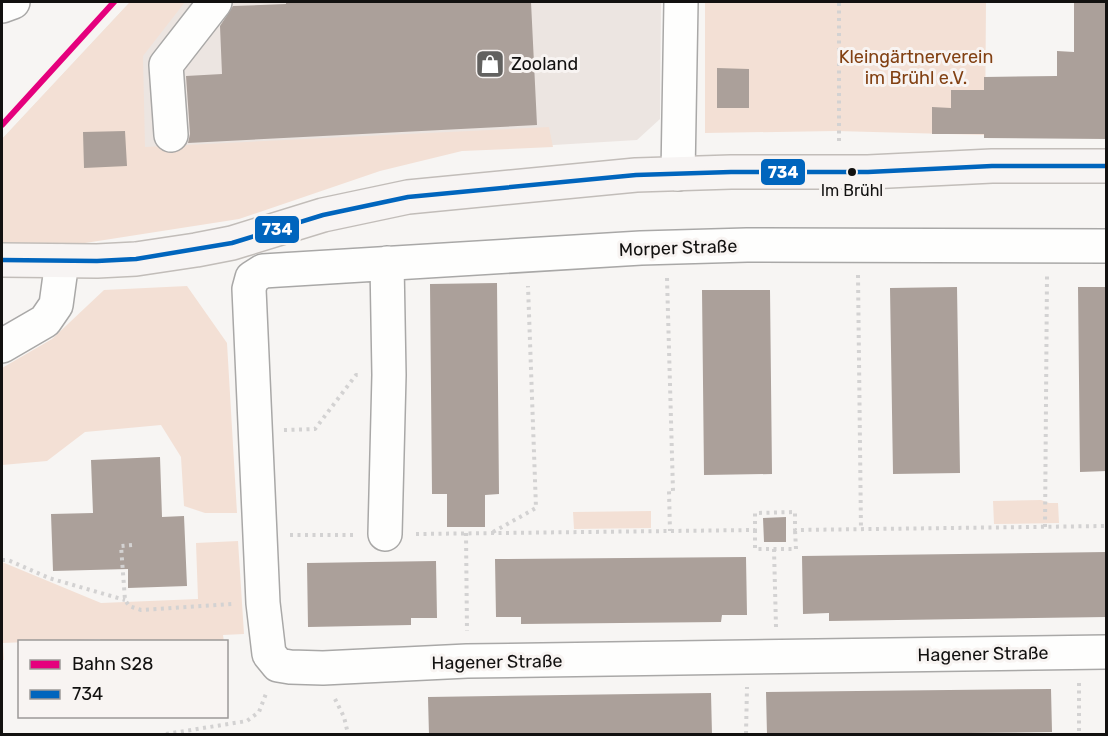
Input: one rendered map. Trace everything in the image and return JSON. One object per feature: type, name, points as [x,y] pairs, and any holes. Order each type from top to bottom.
[{"type":"main road","points":[[2,260],[136,259],[196,250],[265,234],[353,208],[408,197],[524,184],[636,175],[868,172],[992,166],[1107,166]]},
{"type":"street","points":[[2,6],[13,2]]},
{"type":"street","points":[[171,135],[165,65],[214,2]]},
{"type":"street","points":[[678,174],[681,2]]},
{"type":"street","name":"Morper Straße","points":[[252,278],[263,271],[666,247],[747,245],[1107,246]]},
{"type":"street","points":[[2,346],[45,321],[56,305],[62,261]]},
{"type":"street","points":[[385,534],[389,375],[387,263]]},
{"type":"street","name":"Hagener Straße","points":[[252,278],[249,290],[263,603],[269,654],[278,664],[290,667],[323,668],[467,661],[1093,652]]},
{"type":"path","points":[[839,2],[839,142]]},
{"type":"path","points":[[857,245],[861,530]]},
{"type":"path","points":[[1046,527],[1047,245]]},
{"type":"path","points":[[666,247],[673,491],[669,491],[670,531]]},
{"type":"path","points":[[492,533],[536,508],[527,255]]},
{"type":"path","points":[[279,430],[315,429],[356,375],[389,375]]},
{"type":"path","points":[[795,512],[795,530],[796,549],[755,549],[755,513],[795,512]]},
{"type":"path","points":[[795,530],[1107,526]]},
{"type":"path","points":[[260,536],[755,530]]},
{"type":"path","points":[[466,533],[467,661]]},
{"type":"path","points":[[124,600],[121,546],[132,545]]},
{"type":"path","points":[[746,735],[761,657],[774,549]]},
{"type":"path","points":[[2,560],[8,560],[49,578],[124,600],[129,606],[141,610],[263,603]]},
{"type":"path","points":[[1079,735],[1093,652]]},
{"type":"path","points":[[166,735],[247,722]]},
{"type":"shaded area","points":[[130,2],[661,2],[660,119],[637,140],[2,178],[2,139]]},
{"type":"green space","points":[[130,2],[185,2],[143,56],[145,147],[549,127],[553,147],[462,151],[380,171],[239,219],[53,248],[2,246],[2,139]]},
{"type":"green space","name":"Kleingärtnerverein im Brühl e.V.","points":[[705,2],[986,2],[985,135],[836,131],[705,133]]},
{"type":"green space","points":[[187,286],[227,343],[237,513],[205,513],[184,506],[181,457],[161,425],[85,432],[47,461],[2,465],[2,368],[52,339],[104,290]]},
{"type":"green space","points":[[1041,500],[1058,503],[1059,523],[994,524],[993,501]]},
{"type":"green space","points":[[651,511],[651,528],[574,529],[573,512]]},
{"type":"green space","points":[[238,541],[244,634],[223,635],[224,640],[18,640],[18,642],[3,643],[4,660],[2,660],[2,562],[101,603],[198,599],[196,543]]},
{"type":"building","points":[[286,2],[531,2],[537,125],[188,143],[190,134],[186,76],[222,74],[220,26],[233,6],[286,4]]},
{"type":"building","points":[[1074,2],[1107,2],[1107,139],[984,138],[984,134],[932,134],[932,107],[951,108],[951,90],[984,90],[984,77],[1057,76],[1057,51],[1074,52]]},
{"type":"building","points":[[717,68],[749,69],[749,108],[717,108]]},
{"type":"building","points":[[125,131],[127,166],[84,168],[83,132]]},
{"type":"building","points":[[497,283],[499,494],[485,495],[485,527],[447,527],[447,494],[432,494],[430,284]]},
{"type":"building","points":[[957,287],[960,473],[893,474],[890,288]]},
{"type":"building","points":[[1078,287],[1107,287],[1107,471],[1080,472]]},
{"type":"building","points":[[702,290],[770,290],[772,474],[704,475]]},
{"type":"building","points":[[160,457],[162,517],[184,516],[187,586],[128,588],[128,569],[53,571],[51,514],[93,513],[91,460]]},
{"type":"building","points":[[786,517],[786,542],[764,542],[763,518]]},
{"type":"building","points":[[1107,552],[1107,617],[829,621],[829,613],[803,614],[802,556]]},
{"type":"building","points":[[746,557],[747,615],[722,615],[721,622],[521,624],[521,617],[496,617],[495,559]]},
{"type":"building","points":[[436,561],[437,618],[411,618],[411,625],[308,627],[307,563]]},
{"type":"building","points":[[1051,689],[1052,732],[969,733],[968,735],[767,735],[766,692]]},
{"type":"building","points":[[711,693],[712,735],[429,735],[428,697]]},
{"type":"rail line","name":"S28","points":[[2,125],[114,2]]},
{"type":"transit line","name":"734","points":[[2,260],[136,259],[232,243],[323,215],[408,197],[636,175],[868,172],[992,166],[1106,166]]},
{"type":"place","name":"Zooland","points":[[490,64]]},
{"type":"place","name":"Im Brühl","points":[[852,172]]}]
